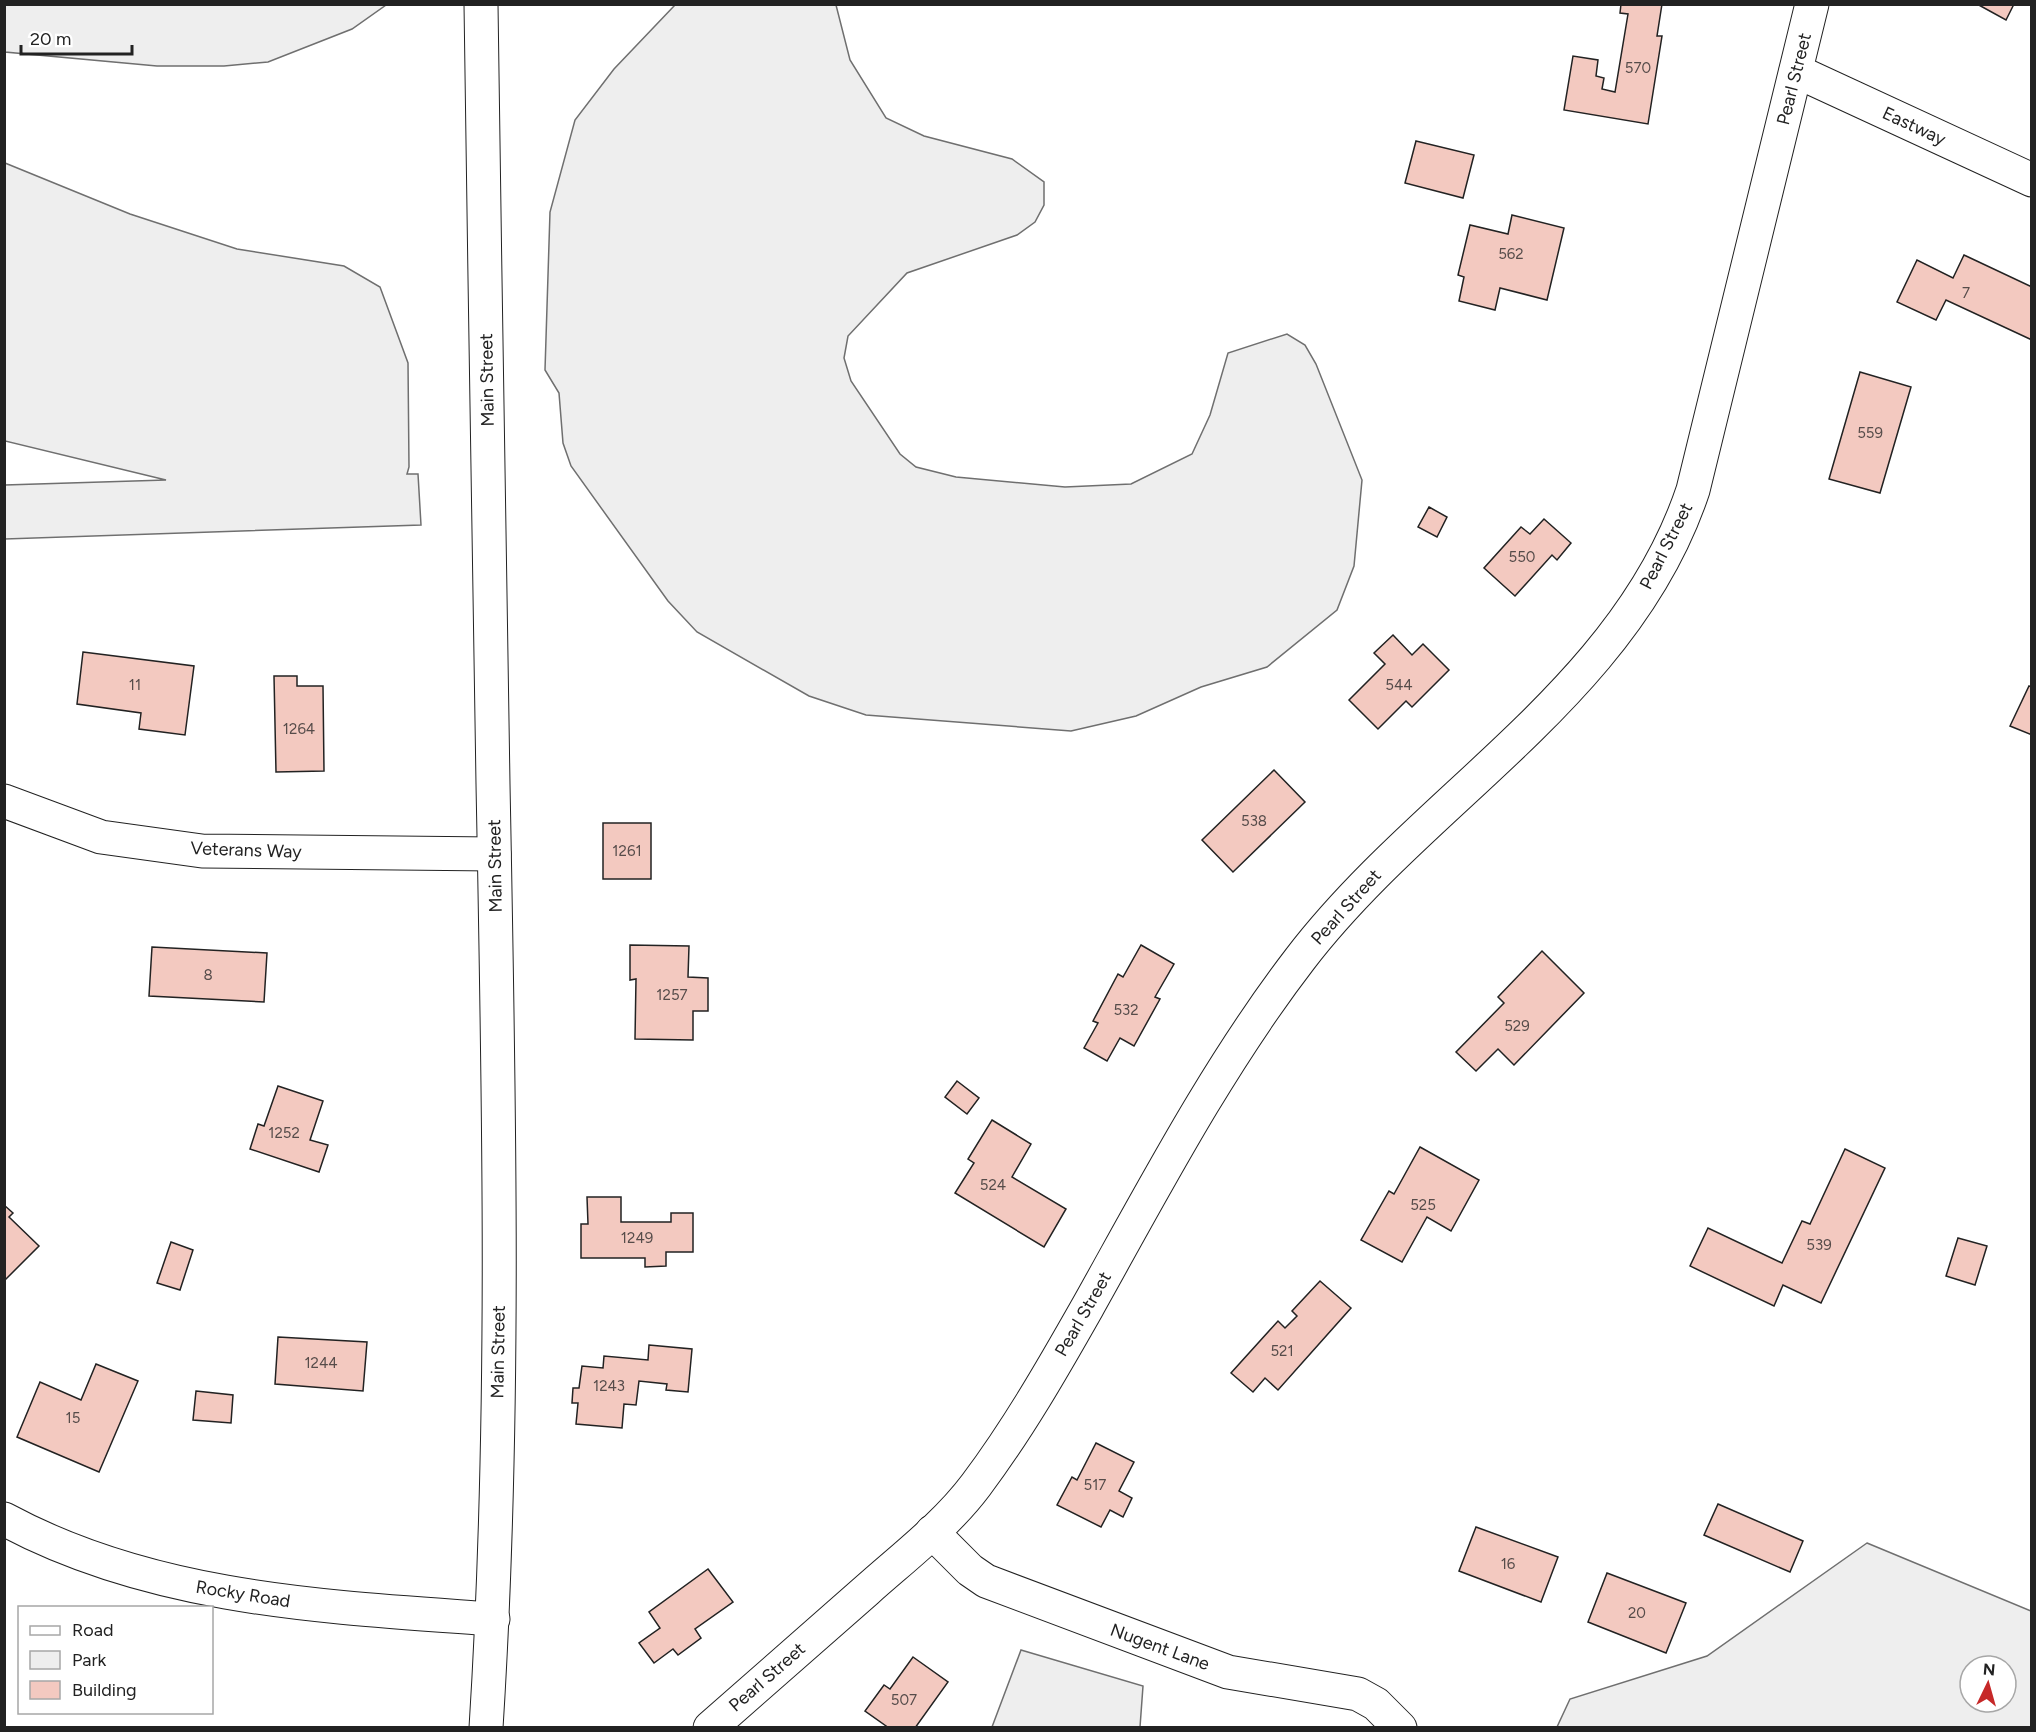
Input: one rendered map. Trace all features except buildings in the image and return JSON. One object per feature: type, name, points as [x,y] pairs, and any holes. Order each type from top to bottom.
[{"type":"street","name":"Main Street","points":[[481,4],[500,1144],[493,1619],[486,1728]]},
{"type":"street","name":"Pearl Street","points":[[710,1728],[932,1532],[973,1489],[1053,1368],[1236,1048],[1300,958],[1372,876],[1491,765],[1596,659],[1620,628],[1659,566],[1688,505],[1702,456],[1812,4]]},
{"type":"street","name":"Eastway","points":[[1796,71],[2031,180]]},
{"type":"street","name":"Veterans Way","points":[[4,801],[102,837],[202,851],[494,854]]},
{"type":"street","name":"Rocky Road","points":[[4,1519],[71,1551],[127,1570],[229,1594],[372,1611],[493,1619]]},
{"type":"street","name":"Nugent Lane","points":[[932,1532],[970,1570],[986,1581],[1228,1672],[1358,1694],[1381,1708],[1400,1728]]},
{"type":"green space","points":[[4,5],[386,5],[352,29],[268,62],[224,66],[157,66],[5,52]]},
{"type":"green space","points":[[675,5],[836,5],[850,60],[886,118],[924,136],[1012,159],[1044,182],[1044,205],[1035,222],[1017,235],[907,273],[848,336],[844,358],[851,381],[900,454],[916,467],[956,477],[1065,487],[1131,484],[1192,454],[1210,415],[1228,353],[1287,334],[1305,345],[1316,364],[1362,480],[1354,566],[1337,610],[1267,667],[1201,687],[1136,716],[1071,731],[866,715],[809,696],[697,632],[668,601],[571,466],[563,443],[559,393],[545,370],[550,212],[575,120],[614,69]]},
{"type":"green space","points":[[5,163],[130,214],[237,249],[344,266],[380,287],[408,363],[409,467],[407,474],[418,474],[421,525],[5,539],[5,485],[166,480],[5,441]]},
{"type":"green space","points":[[1867,1543],[2031,1611],[2031,1727],[1557,1727],[1570,1699],[1707,1656]]},
{"type":"green space","points":[[1021,1650],[1143,1686],[1140,1727],[992,1727]]}]
